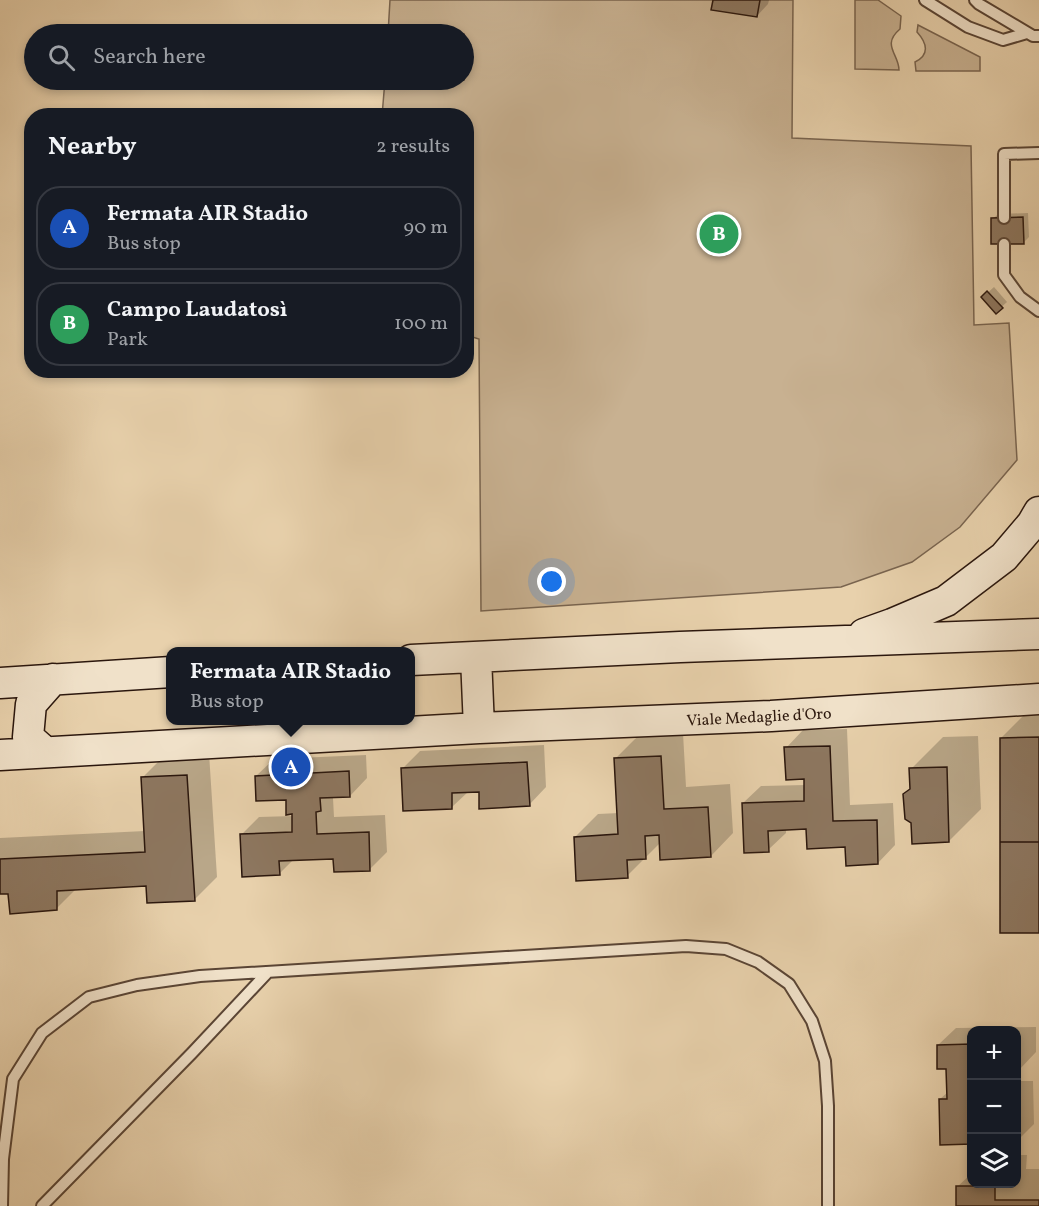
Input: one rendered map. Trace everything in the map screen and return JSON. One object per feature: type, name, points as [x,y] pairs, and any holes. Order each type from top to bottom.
[{"type":"main road","points":[[839,643],[946,601],[1004,557],[1032,524],[1039,512]]},
{"type":"main road","points":[[415,660],[691,647],[1036,638]]},
{"type":"main road","points":[[476,657],[479,728]]},
{"type":"main road","points":[[0,683],[166,672]]},
{"type":"main road","points":[[45,752],[28,737],[31,704],[52,680]]},
{"type":"main road","name":"Viale Medaglie d'Oro","points":[[0,755],[479,728],[771,716],[1039,699]]},
{"type":"lane","points":[[925,0],[968,27],[1003,40],[1027,33]]},
{"type":"lane","points":[[975,0],[1027,33],[1039,36]]},
{"type":"lane","points":[[1004,218],[1004,154],[1039,153]]},
{"type":"lane","points":[[1004,244],[1004,275],[1020,297],[1039,311]]},
{"type":"lane","points":[[2,1206],[3,1159],[13,1079],[42,1033],[89,997],[137,985],[200,976],[686,946],[726,949],[758,962],[789,984],[812,1021],[825,1060],[828,1106],[828,1206]]},
{"type":"lane","points":[[42,1206],[268,972]]},
{"type":"shaded area","points":[[390,0],[793,0],[792,138],[971,146],[974,325],[1009,323],[1017,460],[960,527],[912,562],[841,587],[481,611],[479,339],[474,337],[474,108],[383,108],[384,90],[474,90],[474,24],[389,24]]},
{"type":"shaded area","points":[[855,0],[878,0],[901,16],[900,29],[891,45],[899,70],[855,69]]},
{"type":"shaded area","points":[[918,25],[980,57],[980,71],[916,71],[915,62],[925,52],[925,44],[917,32]]},
{"type":"building","points":[[713,0],[760,0],[757,17],[711,10]]},
{"type":"building","points":[[1023,217],[1024,244],[991,244],[991,218]]},
{"type":"building","points":[[987,291],[1003,308],[996,314],[981,297]]},
{"type":"building","points":[[1039,737],[1039,842],[1000,842],[1000,738]]},
{"type":"building","points":[[830,746],[833,821],[877,820],[878,864],[846,866],[845,847],[807,849],[806,829],[768,831],[769,852],[744,853],[742,803],[804,801],[804,779],[786,780],[784,747]]},
{"type":"building","points":[[661,756],[664,809],[708,807],[711,857],[660,860],[659,835],[645,836],[646,859],[627,860],[628,878],[576,881],[574,837],[618,834],[614,758]]},
{"type":"building","points":[[527,762],[530,806],[479,809],[479,792],[452,793],[452,809],[403,811],[401,768]]},
{"type":"building","points":[[947,767],[949,842],[912,844],[911,823],[905,819],[903,794],[910,789],[909,768]]},
{"type":"building","points":[[349,771],[350,797],[320,798],[321,811],[316,812],[317,834],[369,832],[370,871],[334,872],[333,859],[279,861],[280,875],[242,877],[240,834],[292,832],[292,814],[286,815],[286,800],[256,801],[255,776]]},
{"type":"building","points":[[187,775],[195,901],[147,903],[146,886],[57,891],[57,910],[10,914],[8,894],[0,894],[0,859],[145,852],[141,777]]},
{"type":"building","points":[[1000,842],[1039,842],[1039,933],[1000,933]]},
{"type":"building","points":[[967,1044],[967,1144],[940,1145],[939,1099],[947,1099],[946,1069],[937,1069],[937,1045]]},
{"type":"building","points":[[956,1186],[995,1188],[995,1200],[1039,1200],[1039,1206],[956,1206]]},
{"type":"place","name":"Campo Laudatosì","points":[[719,234]]},
{"type":"place","name":"Fermata AIR Stadio","points":[[291,767]]}]
